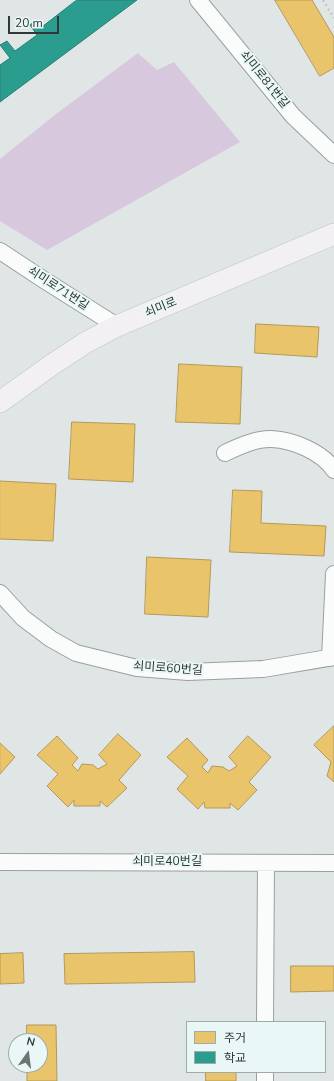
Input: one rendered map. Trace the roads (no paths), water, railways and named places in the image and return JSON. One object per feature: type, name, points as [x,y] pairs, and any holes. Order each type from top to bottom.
[{"type":"main road","name":"쇠미로","points":[[0,402],[85,343],[117,326],[334,234]]},
{"type":"street","name":"쇠미로81번길","points":[[198,0],[293,116],[334,155]]},
{"type":"street","name":"쇠미로71번길","points":[[0,251],[117,326]]},
{"type":"street","points":[[225,453],[242,444],[271,438],[288,442],[306,449],[322,458],[334,470]]},
{"type":"street","points":[[332,658],[334,574]]},
{"type":"street","name":"쇠미로60번길","points":[[0,593],[23,618],[51,639],[76,654],[137,668],[188,672],[248,670],[332,658]]},
{"type":"street","name":"쇠미로40번길","points":[[0,862],[334,863]]},
{"type":"street","points":[[265,1021],[266,863]]}]
